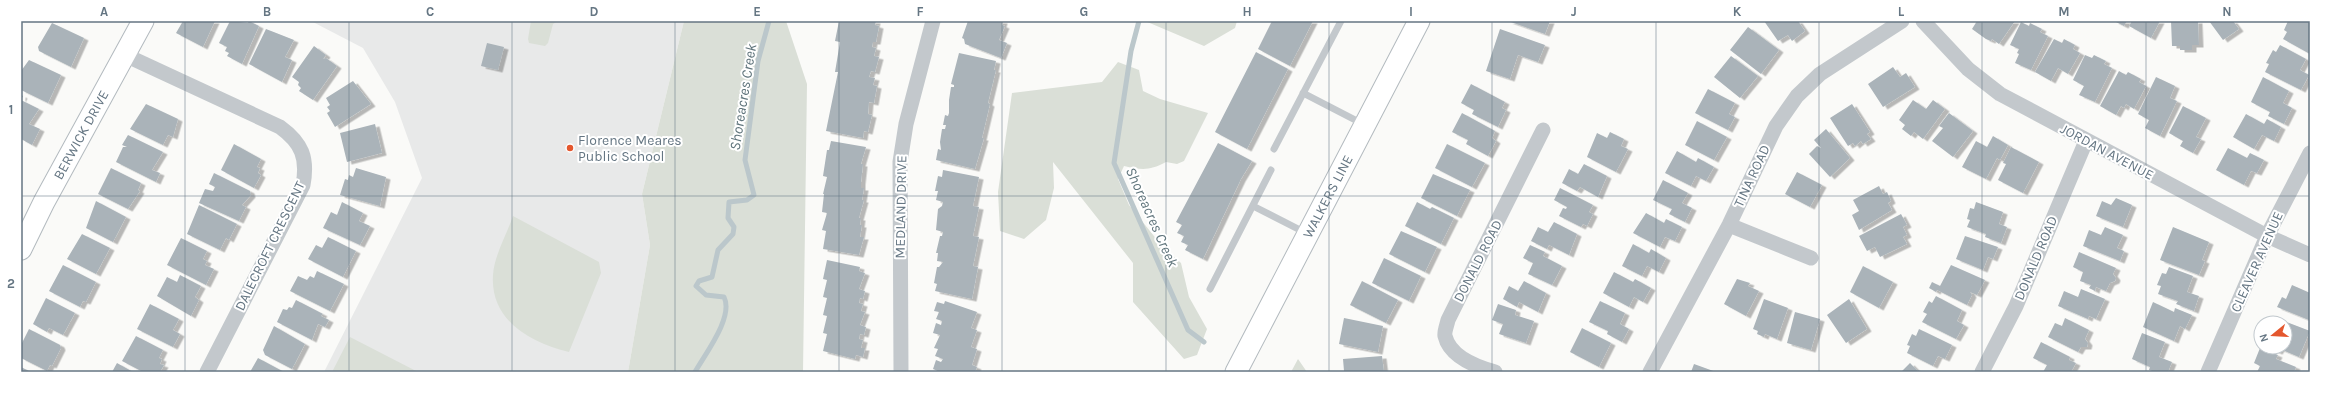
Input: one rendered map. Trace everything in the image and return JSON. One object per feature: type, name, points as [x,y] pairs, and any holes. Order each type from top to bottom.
[{"type":"main road","name":"BERWICK DRIVE","points":[[21,249],[44,202],[144,21]]},
{"type":"main road","name":"WALKERS LINE","points":[[1236,372],[1309,235],[1419,21]]},
{"type":"street","name":"MEDLAND DRIVE","points":[[901,372],[900,162],[906,124],[933,21]]},
{"type":"street","name":"TINA ROAD","points":[[1650,372],[1729,225],[1776,126],[1797,96],[1820,74],[1902,21]]},
{"type":"street","name":"JORDAN AVENUE","points":[[1923,21],[1968,69],[2000,94],[2267,236],[2310,255]]},
{"type":"street","name":"DALECROFT CRESCENT","points":[[125,54],[280,127],[294,137],[302,152],[306,168],[303,185],[207,372]]},
{"type":"street","name":"DONALD ROAD","points":[[1495,372],[1481,368],[1456,355],[1445,336],[1448,320],[1543,130]]},
{"type":"street","name":"DONALD ROAD","points":[[1982,372],[2016,306],[2086,141]]},
{"type":"street","name":"CLEAVER AVENUE","points":[[2208,372],[2267,236],[2310,153]]},
{"type":"street","points":[[1729,225],[1811,258]]},
{"type":"lane","points":[[1274,149],[1341,21]]},
{"type":"lane","points":[[1303,93],[1365,125]]},
{"type":"lane","points":[[1210,289],[1271,170]]},
{"type":"lane","points":[[1253,206],[1309,235]]},
{"type":"shaded area","points":[[311,21],[684,21],[642,194],[650,245],[628,372],[324,372],[422,178],[395,102],[363,48]]},
{"type":"shaded area","points":[[531,21],[558,21],[553,24],[548,43],[545,46],[529,43],[528,39]]},
{"type":"shaded area","points":[[684,21],[786,21],[807,84],[803,372],[628,372],[650,245],[642,194]]},
{"type":"shaded area","points":[[1145,21],[1237,21],[1235,28],[1204,46]]},
{"type":"shaded area","points":[[1118,62],[1139,70],[1143,91],[1160,99],[1208,113],[1184,161],[1177,164],[1166,162],[1155,167],[1145,169],[1124,166],[1118,179],[1129,205],[1162,246],[1181,263],[1189,297],[1207,329],[1197,355],[1184,359],[1133,302],[1133,263],[1053,162],[1054,188],[1046,220],[1024,239],[1000,231],[998,192],[1012,93],[1102,82]]},
{"type":"shaded area","points":[[513,216],[599,262],[601,273],[569,352],[554,348],[527,336],[505,317],[498,305],[494,291],[494,268],[498,253]]},
{"type":"shaded area","points":[[350,337],[418,372],[332,372]]},
{"type":"shaded area","points":[[1298,359],[1307,372],[1291,372]]},
{"type":"building","points":[[183,21],[215,21],[203,47],[176,33]]},
{"type":"building","points":[[230,21],[248,23],[249,21],[259,26],[242,64],[227,56],[229,53],[225,51],[227,47],[219,43]]},
{"type":"building","points":[[839,21],[876,21],[875,25],[879,26],[876,42],[873,42],[872,47],[876,48],[874,56],[879,57],[875,72],[871,71],[869,77],[875,78],[873,85],[877,86],[874,103],[869,102],[868,114],[872,115],[868,132],[864,131],[863,138],[826,131],[838,72],[835,72],[840,42],[835,41]]},
{"type":"building","points":[[968,21],[1003,21],[1002,25],[1005,26],[999,40],[1007,43],[1001,58],[965,44],[964,39],[962,38]]},
{"type":"building","points":[[1272,21],[1313,21],[1290,66],[1258,49]]},
{"type":"building","points":[[1508,21],[1550,21],[1545,34]]},
{"type":"building","points":[[1764,21],[1798,21],[1805,31],[1792,41],[1788,35],[1778,41]]},
{"type":"building","points":[[1977,21],[2015,21],[1999,44],[1992,39],[1991,41],[1986,39],[1972,29]]},
{"type":"building","points":[[2114,21],[2127,21],[2124,26]]},
{"type":"building","points":[[2132,21],[2160,21],[2151,38],[2129,26]]},
{"type":"building","points":[[2171,21],[2198,21],[2199,45],[2192,45],[2192,50],[2180,50],[2180,46],[2172,46]]},
{"type":"building","points":[[2209,21],[2233,21],[2239,29],[2223,40]]},
{"type":"building","points":[[2288,21],[2310,21],[2310,54],[2283,39],[2287,32],[2284,30]]},
{"type":"building","points":[[2021,22],[2029,26],[2030,23],[2042,29],[2040,32],[2048,36],[2031,70],[2015,63],[2019,54],[2017,53],[2019,49],[2010,45]]},
{"type":"building","points":[[52,23],[84,38],[71,67],[39,51],[38,47]]},
{"type":"building","points":[[1748,27],[1779,50],[1761,74],[1730,50]]},
{"type":"building","points":[[266,29],[294,40],[285,57],[292,60],[282,82],[249,64]]},
{"type":"building","points":[[1500,29],[1545,45],[1538,62],[1518,55],[1510,79],[1486,71]]},
{"type":"building","points":[[2054,39],[2062,43],[2064,39],[2075,45],[2073,49],[2080,53],[2068,74],[2058,68],[2051,81],[2035,72]]},
{"type":"building","points":[[487,43],[504,47],[498,70],[481,66]]},
{"type":"building","points":[[2280,45],[2306,59],[2300,70],[2309,75],[2301,90],[2265,72],[2269,64],[2266,63],[2273,50],[2276,52]]},
{"type":"building","points":[[314,46],[326,55],[323,59],[326,58],[337,66],[313,100],[299,91],[301,88],[298,85],[299,82],[292,77]]},
{"type":"building","points":[[1256,52],[1288,69],[1247,149],[1215,132]]},
{"type":"building","points":[[959,53],[996,61],[994,70],[996,70],[988,103],[990,104],[982,138],[984,138],[975,169],[936,160],[938,149],[941,150],[940,142],[942,129],[945,129],[946,125],[943,125],[945,115],[948,116],[949,113],[951,87],[954,87],[954,85],[951,84]]},
{"type":"building","points":[[2085,55],[2092,58],[2094,55],[2106,61],[2104,64],[2112,68],[2095,102],[2079,95],[2084,86],[2073,80]]},
{"type":"building","points":[[1731,56],[1758,76],[1740,98],[1714,77]]},
{"type":"building","points":[[29,60],[61,75],[48,103],[21,90],[21,71]]},
{"type":"building","points":[[1893,67],[1900,77],[1906,73],[1915,87],[1883,107],[1868,84]]},
{"type":"building","points":[[2119,71],[2126,75],[2128,72],[2141,79],[2139,82],[2146,86],[2134,109],[2126,104],[2124,108],[2121,106],[2116,115],[2100,106]]},
{"type":"building","points":[[2156,77],[2175,86],[2170,98],[2177,101],[2160,136],[2145,128],[2149,120],[2138,114]]},
{"type":"building","points":[[2263,77],[2289,91],[2283,103],[2292,108],[2284,124],[2268,116],[2270,112],[2251,102]]},
{"type":"building","points":[[353,81],[371,104],[335,127],[327,113],[330,111],[327,107],[330,105],[326,98]]},
{"type":"building","points":[[1471,84],[1505,102],[1502,108],[1506,110],[1498,127],[1472,114],[1474,110],[1461,103]]},
{"type":"building","points":[[1708,89],[1735,103],[1729,114],[1735,117],[1728,130],[1695,113]]},
{"type":"building","points":[[21,100],[39,109],[29,124],[40,129],[32,145],[21,139]]},
{"type":"building","points":[[1913,100],[1926,109],[1933,100],[1945,109],[1923,139],[1914,132],[1911,136],[1902,129],[1905,125],[1899,120]]},
{"type":"building","points":[[146,104],[178,119],[173,137],[168,135],[163,145],[130,129]]},
{"type":"building","points":[[1852,104],[1870,132],[1867,134],[1871,139],[1863,144],[1861,141],[1855,146],[1853,143],[1848,146],[1830,118]]},
{"type":"building","points":[[2183,106],[2206,118],[2196,137],[2201,139],[2193,153],[2180,146],[2183,141],[2169,133]]},
{"type":"building","points":[[1462,113],[1495,131],[1492,138],[1496,141],[1488,156],[1466,144],[1468,140],[1452,132]]},
{"type":"building","points":[[1949,113],[1973,131],[1953,157],[1932,141],[1943,128],[1939,126]]},
{"type":"building","points":[[2246,114],[2264,124],[2267,119],[2281,127],[2274,141],[2262,135],[2254,149],[2233,137]]},
{"type":"building","points":[[1697,121],[1727,137],[1714,160],[1685,145]]},
{"type":"building","points":[[375,124],[382,153],[347,162],[340,133]]},
{"type":"building","points":[[1826,129],[1850,158],[1830,177],[1809,154],[1817,146],[1821,148],[1814,140]]},
{"type":"building","points":[[1610,132],[1624,139],[1621,146],[1628,149],[1616,172],[1587,157],[1597,133],[1607,138]]},
{"type":"building","points":[[128,135],[163,152],[152,170],[160,173],[156,182],[116,162],[123,147],[127,147],[122,145]]},
{"type":"building","points":[[1993,136],[2008,145],[2000,160],[1997,158],[1986,179],[1962,167],[1976,141],[1987,147]]},
{"type":"building","points":[[831,141],[866,147],[861,164],[863,164],[861,188],[864,188],[862,200],[864,200],[859,218],[861,218],[860,225],[862,225],[860,237],[864,237],[859,255],[823,249],[826,231],[822,230],[827,213],[822,212],[823,194],[827,177],[823,176],[827,150],[829,150]]},
{"type":"building","points":[[1218,143],[1252,161],[1241,179],[1203,259],[1185,250],[1188,245],[1181,242],[1184,236],[1177,233],[1182,225],[1176,222]]},
{"type":"building","points":[[234,144],[261,159],[257,167],[260,168],[258,173],[261,175],[254,188],[221,170]]},
{"type":"building","points":[[1447,144],[1485,163],[1472,187],[1435,168]]},
{"type":"building","points":[[2011,147],[2039,162],[2023,193],[1998,180],[2006,164],[2003,163]]},
{"type":"building","points":[[2228,148],[2247,158],[2250,153],[2264,160],[2257,173],[2251,171],[2244,185],[2216,170]]},
{"type":"building","points":[[1677,151],[1696,162],[1698,158],[1714,167],[1706,181],[1696,176],[1691,186],[1665,173]]},
{"type":"building","points":[[1584,164],[1607,176],[1598,197],[1580,187],[1577,191],[1562,183],[1569,169],[1578,174]]},
{"type":"building","points":[[111,168],[141,183],[138,190],[140,191],[128,209],[98,194]]},
{"type":"building","points":[[356,168],[386,177],[380,206],[340,195],[345,179],[348,180],[349,175],[353,177]]},
{"type":"building","points":[[943,170],[979,177],[973,206],[979,207],[973,236],[979,237],[973,266],[978,267],[972,299],[935,291],[937,284],[934,283],[937,267],[939,267],[943,262],[937,261],[938,253],[936,253],[940,236],[942,236],[943,232],[936,230],[938,209],[942,206],[943,202],[936,200],[938,191],[935,191],[938,176],[942,177]]},
{"type":"building","points":[[1797,172],[1822,185],[1810,207],[1785,194]]},
{"type":"building","points":[[214,173],[250,191],[251,195],[242,205],[246,207],[239,221],[199,203],[205,189],[213,191],[215,187],[209,184]]},
{"type":"building","points":[[1433,174],[1470,190],[1457,216],[1421,198]]},
{"type":"building","points":[[1663,180],[1688,193],[1682,203],[1692,208],[1685,222],[1669,214],[1672,209],[1653,200]]},
{"type":"building","points":[[1879,186],[1883,194],[1887,192],[1891,201],[1888,203],[1892,210],[1859,230],[1852,215],[1859,211],[1853,200]]},
{"type":"building","points":[[1560,188],[1593,205],[1589,212],[1593,214],[1587,226],[1583,224],[1581,227],[1559,216],[1563,208],[1566,209],[1567,207],[1554,200]]},
{"type":"building","points":[[2116,198],[2132,205],[2123,227],[2096,216],[2102,201],[2111,205]]},
{"type":"building","points":[[96,201],[126,217],[113,242],[86,228]]},
{"type":"building","points":[[342,202],[363,213],[359,221],[370,226],[360,245],[323,228],[331,212],[337,215]]},
{"type":"building","points":[[1417,202],[1430,209],[1432,207],[1454,218],[1441,244],[1405,226]]},
{"type":"building","points":[[1976,202],[2003,212],[1999,224],[2007,227],[2001,243],[1985,237],[1986,234],[1967,227],[1970,220],[1967,219],[1970,208],[1974,209]]},
{"type":"building","points":[[199,205],[237,224],[229,240],[226,238],[220,250],[187,234]]},
{"type":"building","points":[[1646,213],[1664,223],[1666,219],[1682,227],[1675,241],[1665,237],[1660,247],[1633,233]]},
{"type":"building","points":[[1901,214],[1907,225],[1903,227],[1907,235],[1903,237],[1907,244],[1880,257],[1875,247],[1867,251],[1859,236]]},
{"type":"building","points":[[1554,222],[1577,234],[1569,255],[1549,245],[1547,249],[1531,241],[1538,227],[1548,232]]},
{"type":"building","points":[[2105,227],[2123,235],[2117,248],[2124,251],[2120,261],[2083,246],[2089,230],[2101,235]]},
{"type":"building","points":[[2173,227],[2209,242],[2202,260],[2205,261],[2199,275],[2160,260]]},
{"type":"building","points":[[1401,231],[1437,247],[1425,272],[1389,254]]},
{"type":"building","points":[[82,234],[110,248],[96,274],[67,259]]},
{"type":"building","points":[[1965,236],[1998,247],[1993,259],[1988,257],[1983,270],[1956,259]]},
{"type":"building","points":[[328,237],[356,251],[343,277],[308,259],[316,245],[322,248]]},
{"type":"building","points":[[181,238],[207,251],[203,259],[207,261],[205,265],[214,269],[206,285],[167,265]]},
{"type":"building","points":[[1633,244],[1649,253],[1651,249],[1666,258],[1659,272],[1647,266],[1642,276],[1622,266]]},
{"type":"building","points":[[1530,245],[1545,252],[1543,256],[1562,266],[1552,285],[1528,274],[1533,263],[1523,258]]},
{"type":"building","points":[[2079,252],[2116,268],[2113,274],[2116,278],[2115,281],[2110,283],[2106,291],[2096,287],[2095,291],[2089,288],[2091,285],[2080,281],[2083,272],[2073,267]]},
{"type":"building","points":[[1384,258],[1421,276],[1409,301],[1372,283]]},
{"type":"building","points":[[827,260],[860,267],[859,271],[865,273],[859,289],[865,291],[863,299],[860,298],[859,303],[863,304],[861,311],[865,312],[860,325],[866,327],[864,335],[860,334],[859,339],[863,340],[861,348],[865,348],[863,357],[856,355],[855,359],[823,351],[827,334],[823,333],[827,316],[823,315],[827,298],[823,297],[827,280],[823,279]]},
{"type":"building","points":[[63,265],[96,282],[86,302],[83,301],[80,307],[49,291]]},
{"type":"building","points":[[1951,265],[1985,280],[1977,295],[1970,292],[1972,295],[1967,305],[1937,290],[1936,292],[1929,288],[1932,282],[1940,286]]},
{"type":"building","points":[[1863,266],[1893,282],[1879,308],[1850,292]]},
{"type":"building","points":[[2169,267],[2193,276],[2187,292],[2199,296],[2194,311],[2176,304],[2178,301],[2158,294],[2161,286],[2157,285],[2162,273],[2166,274]]},
{"type":"building","points":[[317,271],[344,284],[330,311],[290,291],[298,276],[307,280],[310,276],[314,278]]},
{"type":"building","points":[[1614,272],[1633,282],[1635,279],[1651,288],[1643,302],[1634,297],[1629,307],[1603,293]]},
{"type":"building","points":[[180,275],[201,286],[195,297],[199,300],[191,316],[157,296],[167,277],[177,282]]},
{"type":"building","points":[[1737,279],[1750,283],[1748,286],[1759,291],[1746,316],[1724,304]]},
{"type":"building","points":[[1362,281],[1398,300],[1386,323],[1350,305]]},
{"type":"building","points":[[1524,281],[1546,293],[1538,312],[1519,302],[1517,307],[1503,299],[1509,286],[1518,291]]},
{"type":"building","points":[[2292,285],[2310,293],[2309,320],[2277,307],[2282,297],[2286,299]]},
{"type":"building","points":[[2081,289],[2105,299],[2096,319],[2089,316],[2088,319],[2058,306],[2064,291],[2078,297]]},
{"type":"building","points":[[1936,296],[1962,310],[1957,321],[1964,325],[1956,339],[1922,322],[1927,314],[1923,312],[1929,301],[1932,303]]},
{"type":"building","points":[[46,298],[75,313],[63,335],[49,328],[47,332],[33,324]]},
{"type":"building","points":[[1764,299],[1788,308],[1777,339],[1765,334],[1764,337],[1757,334],[1758,331],[1753,329]]},
{"type":"building","points":[[1849,299],[1867,329],[1846,343],[1827,315]]},
{"type":"building","points":[[296,300],[323,314],[321,316],[329,320],[325,327],[318,324],[312,340],[277,322],[283,309],[287,310],[289,307],[292,308]]},
{"type":"building","points":[[945,301],[977,312],[971,328],[977,330],[971,347],[977,349],[972,365],[977,367],[975,372],[940,372],[933,369],[936,360],[941,362],[943,359],[935,356],[938,349],[934,348],[940,335],[933,333],[936,323],[941,325],[942,321],[936,319],[939,312],[934,311],[937,302],[944,304]]},
{"type":"building","points":[[1600,301],[1625,313],[1620,324],[1629,329],[1622,342],[1607,334],[1608,331],[1589,322]]},
{"type":"building","points":[[2153,302],[2174,312],[2175,308],[2192,315],[2185,329],[2180,326],[2174,341],[2143,327]]},
{"type":"building","points":[[150,304],[179,319],[173,330],[180,334],[173,347],[137,329]]},
{"type":"building","points":[[1498,304],[1516,310],[1515,315],[1534,321],[1526,343],[1499,334],[1503,324],[1492,320]]},
{"type":"building","points":[[1795,312],[1820,319],[1811,350],[1787,343]]},
{"type":"building","points":[[1344,318],[1383,326],[1378,352],[1339,344]]},
{"type":"building","points":[[2065,318],[2089,330],[2085,339],[2088,343],[2087,347],[2081,347],[2078,352],[2048,337],[2055,323],[2062,326]]},
{"type":"building","points":[[2293,324],[2310,331],[2299,357],[2293,354]]},
{"type":"building","points":[[274,326],[305,344],[292,369],[265,355],[263,350]]},
{"type":"building","points":[[1582,328],[1611,343],[1599,367],[1570,352]]},
{"type":"building","points":[[29,329],[60,345],[61,348],[52,366],[50,365],[47,371],[21,358],[21,345]]},
{"type":"building","points":[[1919,329],[1952,345],[1945,359],[1938,356],[1933,366],[1907,353],[1910,346],[1907,345],[1912,334],[1916,336]]},
{"type":"building","points":[[2142,333],[2165,342],[2159,357],[2172,362],[2168,372],[2155,372],[2149,370],[2150,367],[2132,359]]},
{"type":"building","points":[[136,336],[163,350],[159,358],[162,359],[160,364],[164,365],[160,372],[143,372],[122,361]]},
{"type":"building","points":[[2041,342],[2070,357],[2069,360],[2076,363],[2071,372],[2043,372],[2047,365],[2033,358]]},
{"type":"building","points":[[2257,355],[2278,355],[2276,359],[2296,367],[2294,372],[2257,372],[2260,366],[2254,363]]},
{"type":"building","points":[[1382,356],[1384,372],[1344,371],[1343,359]]},
{"type":"building","points":[[258,358],[284,372],[250,372]]},
{"type":"building","points":[[117,363],[133,372],[112,372]]},
{"type":"building","points":[[1910,363],[1919,372],[1901,372]]},
{"type":"building","points":[[1694,364],[1716,372],[1691,372]]},
{"type":"building","points":[[21,367],[31,372],[21,372]]},
{"type":"waterway","name":"Shoreacres Creek","points":[[695,372],[722,325],[726,305],[724,297],[706,295],[696,286],[699,281],[712,277],[718,250],[733,234],[734,227],[728,218],[729,202],[747,200],[754,195],[745,160],[758,61],[769,21]]},
{"type":"waterway","name":"Shoreacres Creek","points":[[1139,21],[1131,51],[1114,163],[1188,330],[1204,342]]},
{"type":"place","name":"Florence Meares Public School","points":[[570,148]]}]
